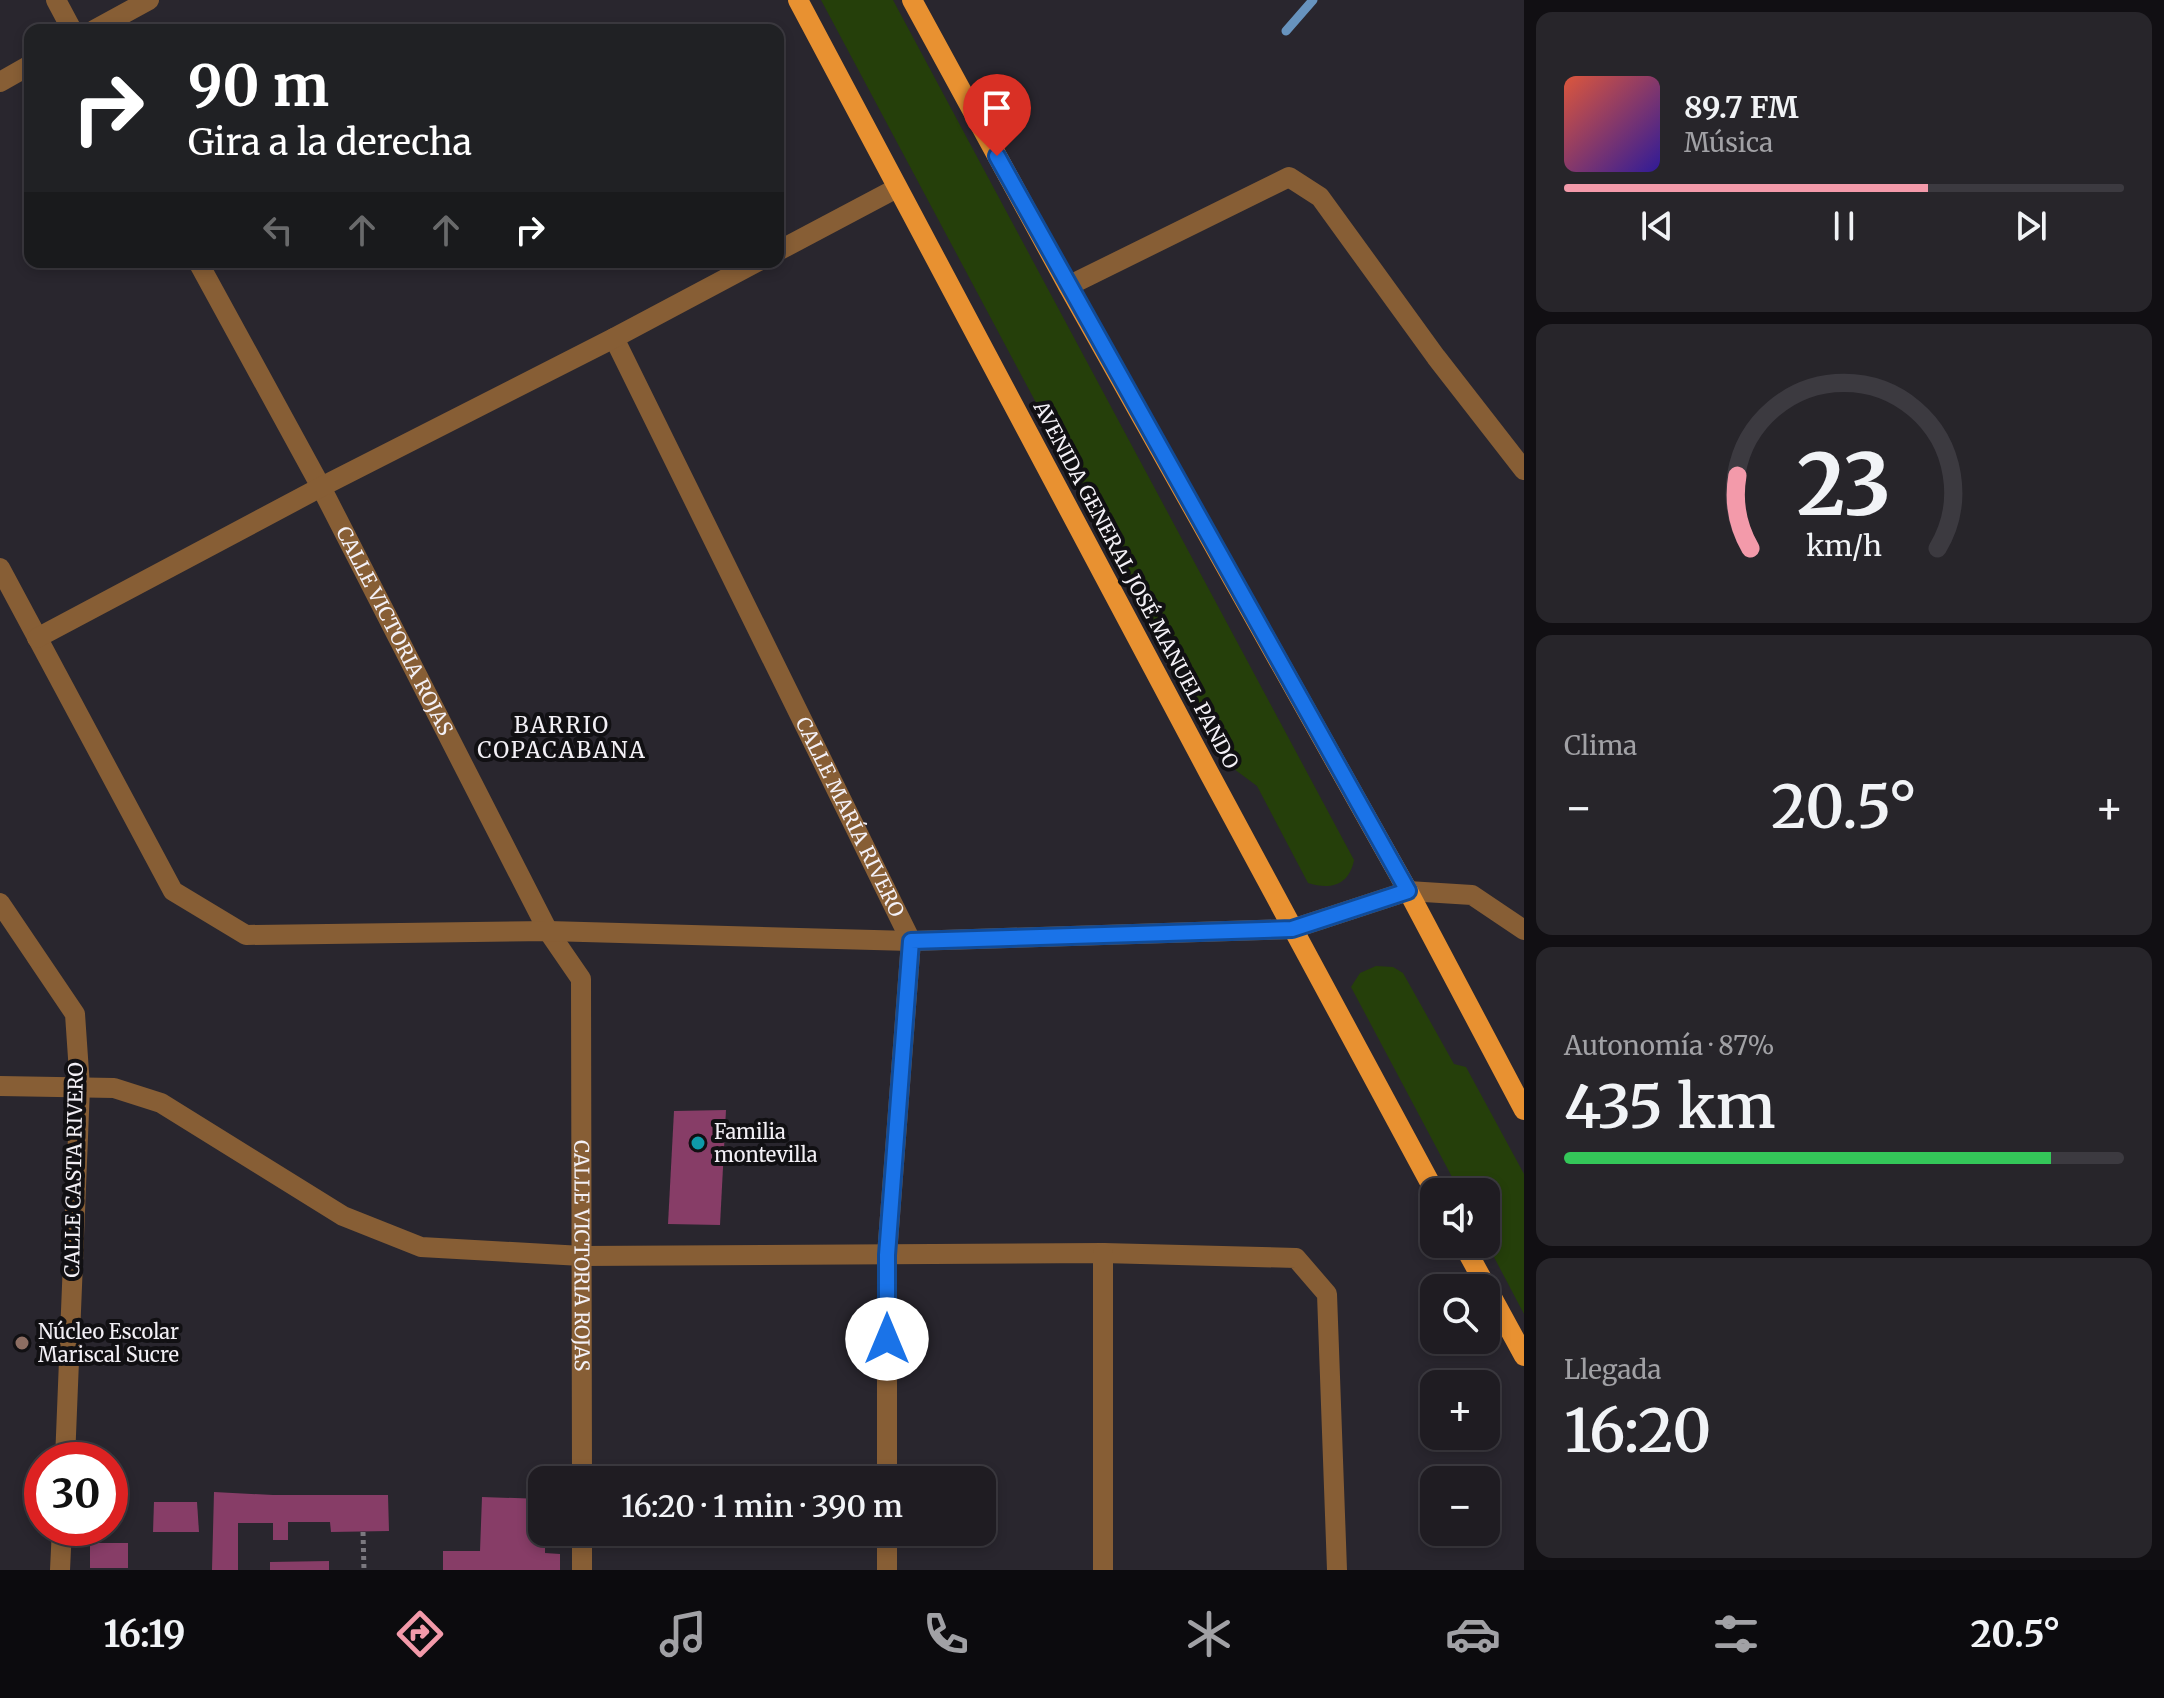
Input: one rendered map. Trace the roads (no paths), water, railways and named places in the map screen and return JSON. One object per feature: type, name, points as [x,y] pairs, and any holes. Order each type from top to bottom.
[{"type":"main road","name":"AVENIDA GENERAL JOSÉ MANUEL PANDO","points":[[798,0],[1427,1178]]},
{"type":"main road","points":[[912,0],[1068,286],[1408,891],[1524,1110]]},
{"type":"main road","points":[[1471,1258],[1524,1356]]},
{"type":"street","points":[[56,0],[69,24]]},
{"type":"street","points":[[105,24],[149,0]]},
{"type":"street","points":[[0,82],[24,68]]},
{"type":"street","points":[[1068,286],[1289,177],[1320,197],[1436,357],[1524,470]]},
{"type":"street","points":[[784,248],[897,188]]},
{"type":"street","name":"CALLE VICTORIA ROJAS","points":[[201,268],[321,487],[548,931],[581,979],[582,1466]]},
{"type":"street","points":[[37,638],[321,487],[746,268]]},
{"type":"street","name":"CALLE MARÍA RIVERO","points":[[614,338],[911,941],[887,1255],[887,1466]]},
{"type":"street","points":[[0,568],[173,891],[246,935],[548,931],[911,941],[1292,929],[1408,891],[1472,895],[1524,930]]},
{"type":"street","name":"CALLE CASTA RIVERO","points":[[0,903],[75,1014],[80,1087],[66,1442]]},
{"type":"street","points":[[0,1086],[114,1088],[161,1103],[343,1216],[421,1247],[582,1256],[1103,1253],[1296,1258],[1327,1294],[1337,1570]]},
{"type":"street","points":[[1103,1253],[1103,1570]]},
{"type":"street","points":[[60,1570],[61,1546]]},
{"type":"street","points":[[582,1546],[582,1570]]},
{"type":"street","points":[[887,1546],[887,1570]]},
{"type":"waterway","points":[[1286,31],[1313,0]]},
{"type":"place","name":"Familia montevilla","points":[[698,1143]]},
{"type":"place","name":"Núcleo Escolar Mariscal Sucre","points":[[22,1343]]},
{"type":"district","name":"BARRIO COPACABANA","points":[[562,738]]}]
